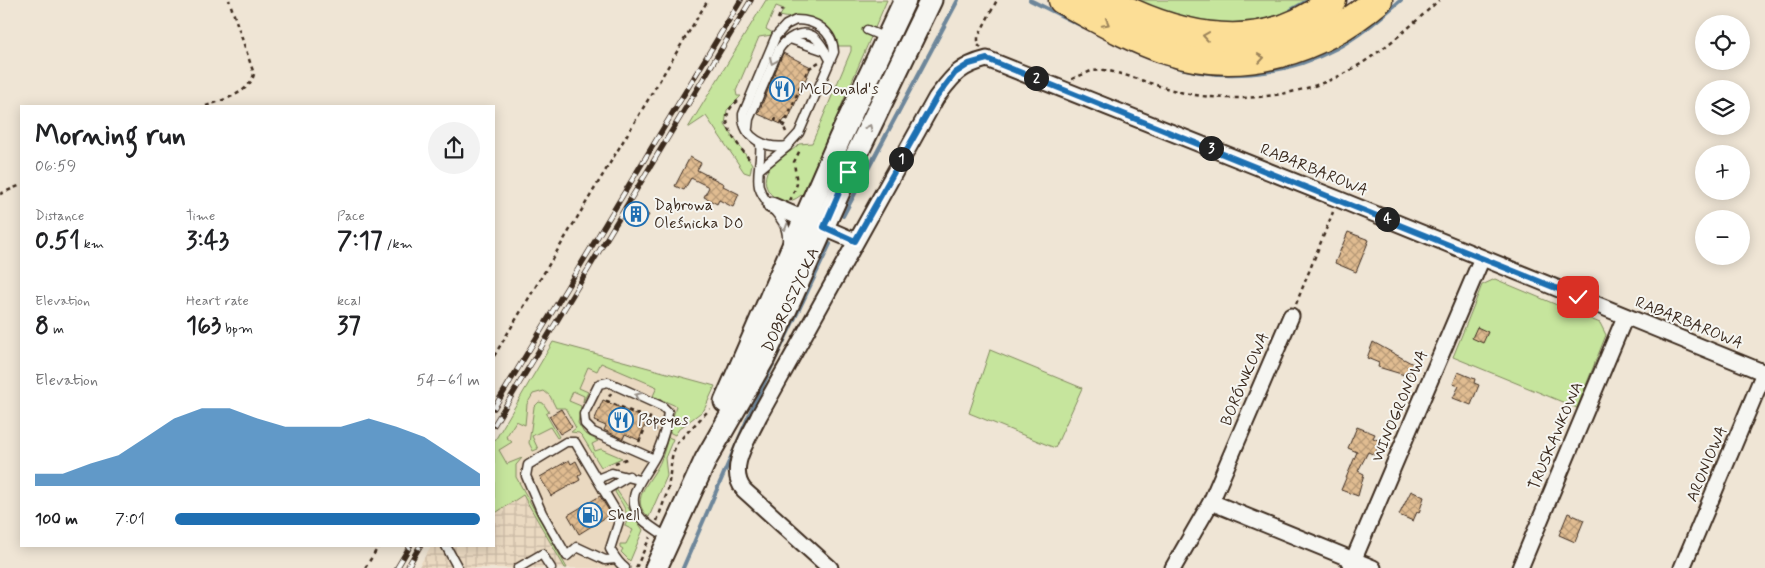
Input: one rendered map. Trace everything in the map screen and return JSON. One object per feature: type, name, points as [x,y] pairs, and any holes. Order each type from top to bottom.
[{"type":"highway","points":[[1063,0],[1118,30],[1151,44],[1182,55],[1222,61],[1252,60],[1292,51],[1348,24],[1378,0]]},
{"type":"highway","points":[[1106,0],[1139,16],[1179,31],[1234,39],[1264,36],[1289,27],[1310,17],[1332,0]]},
{"type":"main road","name":"DOBROSZYCKA","points":[[656,568],[661,533],[764,358],[815,224],[840,138],[905,0]]},
{"type":"main road","name":"DOBROSZYCKA","points":[[706,459],[715,425],[736,377],[931,0]]},
{"type":"street","points":[[824,566],[744,490],[736,477],[738,462],[760,416],[855,241],[936,98],[955,73],[987,55]]},
{"type":"street","name":"RABARBAROWA","points":[[987,55],[1764,373]]},
{"type":"street","points":[[771,205],[855,241]]},
{"type":"street","name":"WINOGRONOWA","points":[[1352,564],[1482,258]]},
{"type":"street","name":"BORÓWKOWA","points":[[1173,568],[1211,502],[1291,316]]},
{"type":"street","name":"TRUSKAWKOWA","points":[[1520,568],[1625,316]]},
{"type":"street","name":"ARONIOWA","points":[[1682,568],[1764,373]]},
{"type":"street","points":[[1211,502],[1352,564],[1373,568]]},
{"type":"lane","points":[[760,169],[790,144],[799,134],[828,55],[834,46],[826,31],[803,20],[786,25],[776,36],[745,109],[743,119],[760,144],[776,148],[790,144]]},
{"type":"lane","points":[[867,30],[888,38]]},
{"type":"lane","points":[[748,128],[749,118],[779,49],[789,39],[801,34],[811,34],[818,39],[828,55]]},
{"type":"lane","name":"DOBROSZYCKA","points":[[736,377],[746,340],[786,248],[786,230],[760,188],[760,144]]},
{"type":"lane","points":[[654,459],[593,432],[585,424],[584,414],[595,388],[603,382],[614,385],[666,409],[667,418],[654,459],[640,480],[634,494],[635,506],[642,519],[661,533]]},
{"type":"lane","points":[[616,559],[605,560],[578,547],[567,556],[542,513],[526,476],[528,465],[569,441],[575,442],[620,518],[610,549],[625,568]]},
{"type":"lane","points":[[597,479],[612,473],[640,480]]},
{"type":"lane","points":[[604,491],[629,476]]},
{"type":"lane","points":[[447,547],[458,568]]},
{"type":"lane","points":[[518,568],[542,554],[551,568]]},
{"type":"path","points":[[208,105],[245,90],[252,83],[254,74],[229,0]]},
{"type":"path","points":[[495,354],[708,0]]},
{"type":"path","points":[[987,55],[978,45],[978,37],[997,0]]},
{"type":"path","points":[[783,127],[808,69],[828,55]]},
{"type":"path","points":[[776,118],[775,120],[782,123],[790,144]]},
{"type":"path","points":[[786,211],[797,184],[794,162],[800,150]]},
{"type":"path","points":[[0,194],[20,185]]},
{"type":"path","points":[[1291,316],[1338,198]]},
{"type":"path","points":[[614,385],[607,401],[649,419]]},
{"type":"path","points":[[636,568],[661,533],[672,457],[676,444],[710,410]]},
{"type":"path","points":[[365,568],[378,547]]},
{"type":"shaded area","points":[[553,342],[715,386],[704,410],[679,429],[669,446],[665,458],[667,476],[627,568],[565,568],[495,447],[495,443]]},
{"type":"shaded area","points":[[495,447],[565,568],[418,568],[430,547],[495,547]]},
{"type":"green space","points":[[766,0],[887,0],[804,192],[788,201],[774,197],[769,191],[766,184],[766,176],[769,168],[799,144],[812,143],[851,51],[851,46],[838,46],[832,34],[824,25],[807,17],[780,16],[784,9],[776,6],[766,29],[773,33],[772,35],[759,37],[736,91],[737,96],[741,96],[727,110],[725,125],[752,164],[750,174],[744,172],[706,116],[688,128]]},
{"type":"green space","points":[[1119,0],[1320,0],[1307,10],[1230,32]]},
{"type":"green space","points":[[1495,279],[1600,323],[1606,335],[1577,408],[1453,357],[1482,285]]},
{"type":"green space","points":[[553,342],[715,386],[704,410],[679,429],[675,435],[669,432],[676,406],[653,396],[657,387],[601,363],[597,371],[588,367],[579,388],[588,392],[583,402],[584,396],[573,391],[569,401],[581,406],[578,423],[584,433],[598,441],[592,444],[595,451],[601,449],[622,458],[601,467],[582,436],[579,433],[571,432],[576,428],[565,408],[556,408],[550,396],[544,391],[533,394],[527,404],[525,425],[516,421],[506,437],[512,442],[499,450],[507,464],[522,458],[516,465],[516,477],[567,568],[565,568],[523,495],[495,513],[495,440]]},
{"type":"green space","points":[[990,350],[1082,388],[1055,448],[969,413]]},
{"type":"green space","points":[[539,402],[543,403],[549,412],[546,414],[559,437],[557,438],[550,427],[532,436],[538,449],[533,451],[529,443],[534,407]]},
{"type":"green space","points":[[668,437],[673,439],[665,458],[667,476],[649,517],[640,503],[641,496],[658,467]]},
{"type":"green space","points":[[616,489],[643,530],[630,561],[621,552],[623,549],[620,547],[620,544],[626,544],[633,530],[625,526],[627,521],[626,512],[615,492]]},
{"type":"building","name":"McDonald's","points":[[783,53],[811,67],[788,120],[785,119],[781,124],[758,114]]},
{"type":"building","points":[[690,157],[701,163],[697,170],[739,194],[733,207],[719,200],[717,204],[704,197],[709,187],[691,178],[684,190],[675,186]]},
{"type":"building","points":[[635,206],[649,215],[643,225],[629,217]]},
{"type":"building","points":[[1348,232],[1369,240],[1356,272],[1335,263]]},
{"type":"building","points":[[1477,327],[1488,332],[1483,343],[1472,338]]},
{"type":"building","points":[[1373,342],[1413,364],[1408,376],[1378,367],[1379,363],[1367,358]]},
{"type":"building","points":[[1458,372],[1475,379],[1474,383],[1479,385],[1471,405],[1453,398],[1459,386],[1453,384]]},
{"type":"building","name":"Popeyes","points":[[603,400],[647,420],[639,440],[625,434],[623,439],[604,430],[606,426],[594,421]]},
{"type":"building","points":[[561,409],[572,427],[560,434],[549,416]]},
{"type":"building","points":[[1357,427],[1375,434],[1373,438],[1380,441],[1375,455],[1368,452],[1358,471],[1364,474],[1358,496],[1341,490],[1357,452],[1348,448]]},
{"type":"building","points":[[569,460],[571,464],[576,461],[582,473],[578,476],[580,480],[551,496],[540,477]]},
{"type":"building","points":[[1411,491],[1424,497],[1419,513],[1417,512],[1413,521],[1399,515]]},
{"type":"building","points":[[600,496],[611,514],[579,534],[568,515]]},
{"type":"building","points":[[1568,513],[1584,520],[1575,542],[1559,535]]},
{"type":"waterway","points":[[843,216],[958,0]]},
{"type":"waterway","points":[[1030,0],[1084,27]]},
{"type":"waterway","points":[[1163,63],[1207,73],[1229,74],[1251,74],[1295,65],[1316,58],[1346,43],[1401,0]]},
{"type":"waterway","points":[[1291,10],[1307,1]]},
{"type":"waterway","points":[[683,568],[753,406],[830,244]]},
{"type":"railway","points":[[695,76],[741,0]]},
{"type":"railway","points":[[495,423],[751,0]]},
{"type":"railway","points":[[495,406],[698,71]]},
{"type":"railway","points":[[397,568],[409,547]]},
{"type":"railway","points":[[407,568],[419,547]]},
{"type":"place","name":"McDonald's","points":[[782,89]]},
{"type":"place","name":"Dąbrowa Oleśnicka DO","points":[[636,214]]},
{"type":"place","name":"Popeyes","points":[[621,420]]},
{"type":"place","name":"Shell","points":[[590,515]]},
{"type":"route","points":[[848,172],[824,227],[855,241],[936,98],[955,73],[969,64],[987,59],[1338,198],[1578,297]]}]
